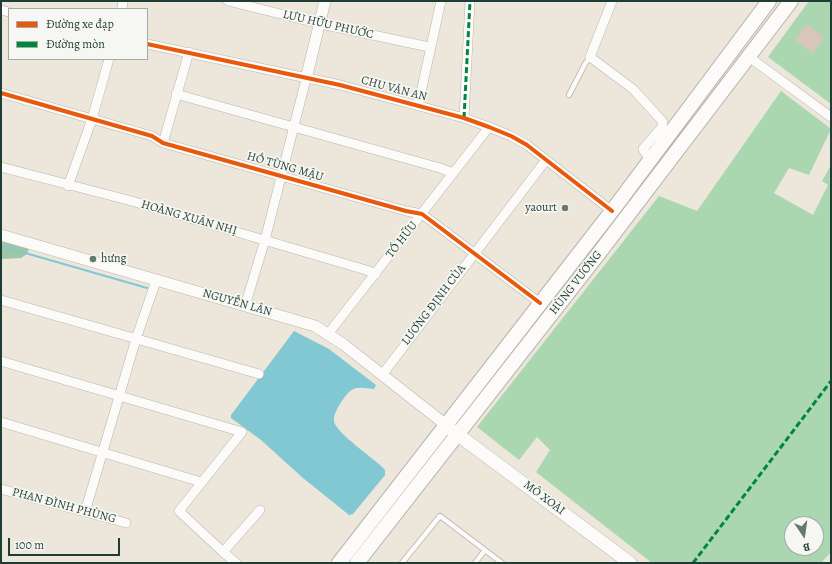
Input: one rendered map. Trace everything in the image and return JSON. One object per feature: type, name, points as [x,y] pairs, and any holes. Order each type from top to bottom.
[{"type":"main road","name":"HÙNG VƯƠNG","points":[[339,563],[612,211],[769,1]]},
{"type":"main road","name":"HÙNG VƯƠNG","points":[[362,560],[791,1]]},
{"type":"main road","points":[[735,47],[749,57]]},
{"type":"main road","name":"MÔ XOÀI","points":[[446,425],[630,563]]},
{"type":"street","name":"LƯU HỮU PHƯỚC","points":[[228,1],[321,24],[429,47]]},
{"type":"street","points":[[245,306],[282,177],[321,24],[325,1]]},
{"type":"street","points":[[418,106],[429,47],[440,1]]},
{"type":"street","points":[[464,118],[470,1]]},
{"type":"street","points":[[612,1],[590,57],[633,89],[663,122],[662,127],[643,149],[650,160]]},
{"type":"street","name":"CHU VĂN AN","points":[[148,44],[340,85],[464,118],[520,140],[612,211]]},
{"type":"street","points":[[164,142],[176,94],[189,52]]},
{"type":"street","points":[[749,57],[831,117]]},
{"type":"street","points":[[68,186],[92,119],[109,60]]},
{"type":"street","name":"HỒ TÙNG MẬU","points":[[1,93],[152,136],[164,142],[282,177],[422,214],[540,303]]},
{"type":"street","points":[[176,94],[295,126],[440,168],[452,173]]},
{"type":"street","name":"TỐ HỮU","points":[[328,334],[489,127]]},
{"type":"street","name":"LƯƠNG ĐỊNH CỦA","points":[[382,375],[474,252],[546,160]]},
{"type":"street","name":"HOÀNG XUÂN NHỊ","points":[[1,167],[68,186],[128,200],[376,274]]},
{"type":"street","name":"NGUYỄN LÂN","points":[[1,235],[315,326],[343,344],[446,425]]},
{"type":"street","points":[[85,512],[136,339],[156,281]]},
{"type":"street","points":[[1,300],[259,374]]},
{"type":"street","points":[[1,361],[242,432],[179,511],[236,563]]},
{"type":"street","points":[[1,422],[201,482]]},
{"type":"street","name":"PHAN ĐÌNH PHÙNG","points":[[1,489],[126,523]]},
{"type":"street","points":[[223,552],[260,510]]},
{"type":"lane","points":[[569,95],[590,57]]},
{"type":"lane","points":[[402,563],[440,516],[502,563]]},
{"type":"lane","points":[[475,563],[485,550]]},
{"type":"green space","points":[[809,1],[831,1],[831,104],[768,57]]},
{"type":"green space","points":[[781,91],[831,129],[809,175],[789,168],[774,193],[813,215],[828,185],[822,181],[831,165],[831,552],[821,563],[652,563],[536,472],[550,450],[537,437],[519,460],[477,427],[659,196],[697,211]]},
{"type":"green space","points":[[1,240],[29,248],[27,254],[21,258],[1,259]]},
{"type":"water","points":[[294,331],[329,349],[376,385],[374,389],[355,388],[349,392],[336,410],[334,416],[336,426],[341,432],[385,470],[385,475],[353,514],[349,515],[303,478],[261,440],[231,418],[231,415]]},
{"type":"building","points":[[806,24],[824,37],[813,53],[795,40]]},
{"type":"waterway","points":[[1,246],[147,288]]},
{"type":"marked path","points":[[464,118],[470,1]]},
{"type":"marked path","points":[[693,563],[831,381]]},
{"type":"cycle path","points":[[148,44],[340,85],[464,118],[511,136],[527,145],[612,211]]},
{"type":"cycle path","points":[[1,93],[152,136],[163,143],[406,211],[422,214],[540,303]]},
{"type":"place","name":"yaourt","points":[[565,208]]},
{"type":"place","name":"hưng","points":[[93,259]]}]
